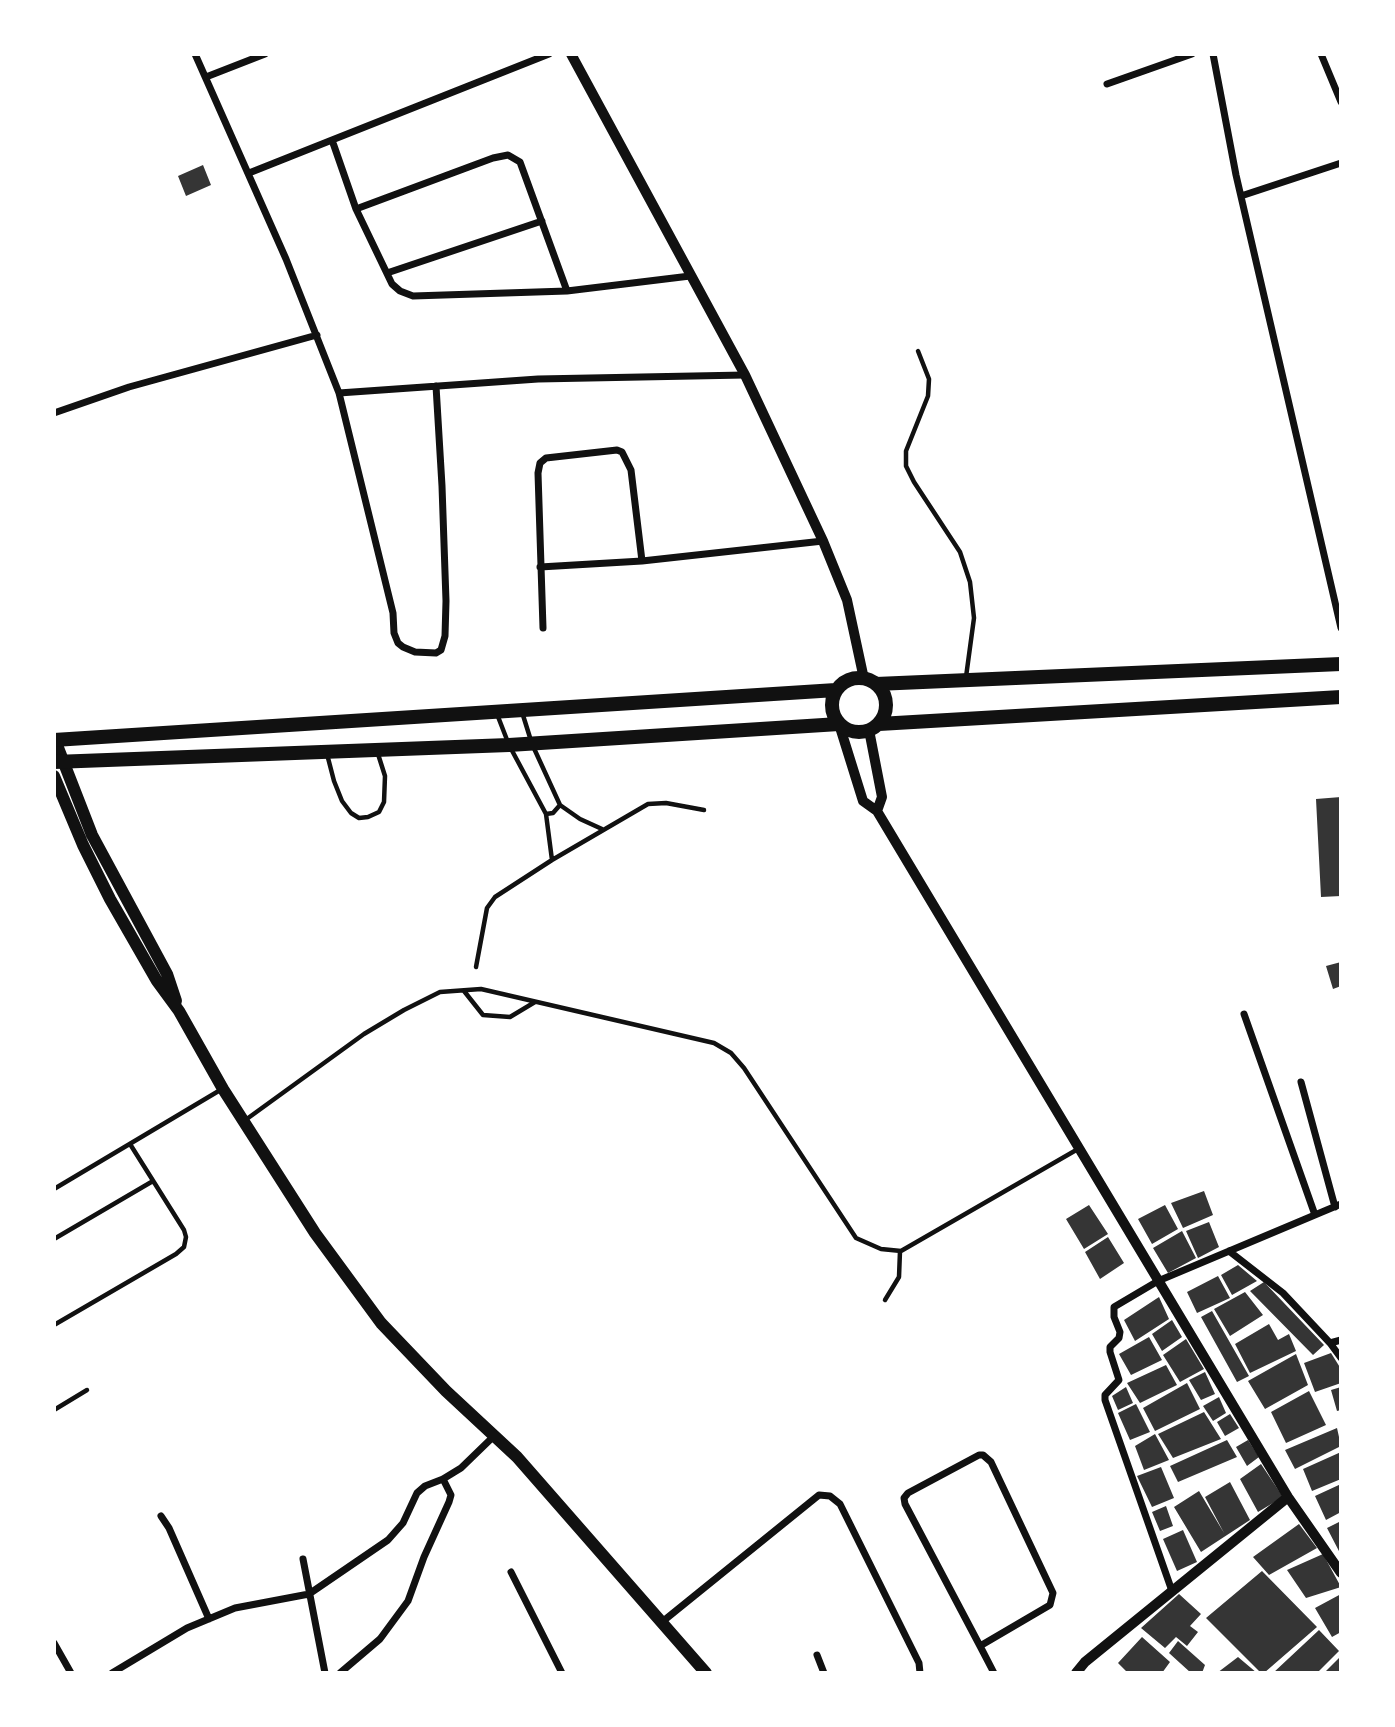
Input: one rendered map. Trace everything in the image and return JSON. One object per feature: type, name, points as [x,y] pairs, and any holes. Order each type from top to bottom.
[{"type":"main road","points":[[179,1011],[167,974],[92,835],[58,762],[55,740],[836,690],[850,679],[966,681],[1341,664]]},
{"type":"main road","points":[[870,681],[886,699],[886,708],[874,727]]},
{"type":"main road","points":[[836,690],[831,708],[839,724]]},
{"type":"main road","points":[[58,762],[533,744],[839,724],[854,732],[874,727],[1341,697]]},
{"type":"main road","points":[[232,730],[234,756]]},
{"type":"main road","points":[[54,776],[83,845],[110,899],[223,1089],[315,1233],[381,1323],[446,1391],[517,1457],[706,1673]]},
{"type":"street","points":[[195,54],[286,259],[339,393],[398,643],[415,652],[436,653],[441,650],[445,636],[446,601],[436,386]]},
{"type":"street","points":[[206,77],[265,54]]},
{"type":"street","points":[[248,173],[549,54]]},
{"type":"street","points":[[571,54],[745,375],[823,541],[847,600],[870,681]]},
{"type":"street","points":[[1108,84],[1192,54]]},
{"type":"street","points":[[1213,54],[1241,196],[1341,628]]},
{"type":"street","points":[[1321,54],[1341,102]]},
{"type":"street","points":[[332,140],[356,209],[392,284],[400,291],[413,296],[567,291],[690,276]]},
{"type":"street","points":[[356,209],[493,158],[508,156],[520,162],[567,291]]},
{"type":"street","points":[[1241,196],[1341,163]]},
{"type":"street","points":[[387,273],[542,221]]},
{"type":"street","points":[[54,412],[129,387],[317,335]]},
{"type":"street","points":[[339,393],[538,379],[745,375]]},
{"type":"street","points":[[543,628],[538,473],[540,463],[555,456],[617,450],[627,460],[631,470],[642,561]]},
{"type":"street","points":[[540,567],[642,561],[823,541]]},
{"type":"street","points":[[839,724],[863,800],[877,811],[1288,1497],[1339,1565]]},
{"type":"street","points":[[874,727],[882,797],[877,811]]},
{"type":"street","points":[[1244,1014],[1315,1215]]},
{"type":"street","points":[[1172,1591],[1104,1396],[1119,1380],[1110,1352],[1110,1347],[1121,1332],[1114,1317],[1114,1307],[1158,1281],[1338,1205],[1301,1082]]},
{"type":"street","points":[[1229,1251],[1283,1293],[1341,1358]]},
{"type":"street","points":[[1330,1343],[1341,1340]]},
{"type":"street","points":[[112,1673],[187,1629],[235,1608],[309,1594],[388,1540],[403,1523],[416,1493],[461,1468],[494,1436]]},
{"type":"street","points":[[980,1646],[1049,1605],[1053,1593],[990,1462],[983,1455],[908,1493],[904,1498],[980,1646],[994,1673]]},
{"type":"street","points":[[340,1673],[380,1639],[408,1601],[424,1557],[450,1502],[451,1495],[443,1479]]},
{"type":"street","points":[[662,1622],[819,1495],[830,1496],[840,1504],[919,1663],[920,1673]]},
{"type":"street","points":[[1076,1673],[1085,1662],[1288,1497]]},
{"type":"street","points":[[161,1516],[169,1528],[209,1619]]},
{"type":"street","points":[[303,1559],[326,1673]]},
{"type":"street","points":[[511,1572],[562,1673]]},
{"type":"street","points":[[54,1643],[71,1673]]},
{"type":"street","points":[[817,1655],[824,1673]]},
{"type":"lane","points":[[918,351],[929,379],[928,396],[906,451],[906,466],[960,552],[970,582],[974,618],[966,681]]},
{"type":"lane","points":[[522,711],[533,744],[560,805],[603,830]]},
{"type":"lane","points":[[496,713],[509,745],[546,814],[552,860]]},
{"type":"lane","points":[[327,752],[342,801],[351,813],[359,818],[379,812],[384,802],[386,789],[383,766],[376,750]]},
{"type":"lane","points":[[476,967],[490,902],[552,860],[648,804],[666,803],[704,810]]},
{"type":"lane","points":[[546,814],[553,813],[560,805]]},
{"type":"lane","points":[[244,1121],[364,1034],[404,1010],[440,992],[481,989],[714,1043],[732,1053],[856,1238],[881,1250],[900,1251],[1080,1147]]},
{"type":"lane","points":[[464,990],[483,1016],[510,1017],[536,1002]]},
{"type":"lane","points":[[54,1189],[223,1089]]},
{"type":"lane","points":[[54,1325],[184,1247],[184,1230],[130,1144]]},
{"type":"lane","points":[[54,1239],[153,1181]]},
{"type":"lane","points":[[884,1300],[899,1277],[900,1251]]},
{"type":"lane","points":[[54,1410],[87,1390]]},
{"type":"building","points":[[203,165],[211,185],[186,196],[178,176]]},
{"type":"building","points":[[1341,797],[1341,896],[1321,897],[1316,799]]},
{"type":"building","points":[[1341,962],[1341,986],[1333,989],[1326,966]]},
{"type":"building","points":[[1204,1191],[1213,1215],[1183,1228],[1171,1203]]},
{"type":"building","points":[[1089,1205],[1108,1234],[1084,1249],[1066,1219]]},
{"type":"building","points":[[1165,1205],[1178,1229],[1152,1244],[1138,1219]]},
{"type":"building","points":[[1209,1222],[1219,1247],[1198,1258],[1186,1231]]},
{"type":"building","points":[[1182,1231],[1196,1258],[1168,1273],[1153,1248]]},
{"type":"building","points":[[1108,1237],[1124,1263],[1100,1279],[1085,1252]]},
{"type":"building","points":[[1238,1265],[1257,1281],[1232,1295],[1221,1275]]},
{"type":"building","points":[[1218,1276],[1230,1298],[1197,1313],[1187,1292]]},
{"type":"building","points":[[1264,1282],[1324,1345],[1313,1355],[1250,1291]]},
{"type":"building","points":[[1245,1292],[1263,1315],[1230,1336],[1214,1309]]},
{"type":"building","points":[[1159,1297],[1169,1319],[1135,1341],[1124,1320]]},
{"type":"building","points":[[1212,1311],[1249,1376],[1237,1382],[1201,1317]]},
{"type":"building","points":[[1172,1320],[1182,1337],[1162,1351],[1152,1334]]},
{"type":"building","points":[[1269,1324],[1278,1340],[1289,1334],[1296,1351],[1250,1373],[1235,1344]]},
{"type":"building","points":[[1149,1337],[1162,1360],[1131,1375],[1119,1354]]},
{"type":"building","points":[[1186,1339],[1204,1369],[1180,1382],[1163,1355]]},
{"type":"building","points":[[1331,1353],[1341,1369],[1341,1383],[1315,1392],[1304,1363]]},
{"type":"building","points":[[1296,1354],[1308,1385],[1265,1409],[1248,1381]]},
{"type":"building","points":[[1166,1365],[1177,1385],[1140,1403],[1127,1383]]},
{"type":"building","points":[[1205,1372],[1215,1394],[1201,1400],[1189,1380]]},
{"type":"building","points":[[1187,1383],[1200,1409],[1155,1431],[1143,1408]]},
{"type":"building","points":[[1126,1387],[1133,1403],[1118,1410],[1112,1396]]},
{"type":"building","points":[[1341,1387],[1341,1410],[1337,1411],[1331,1390]]},
{"type":"building","points":[[1309,1391],[1326,1425],[1286,1443],[1271,1412]]},
{"type":"building","points":[[1219,1397],[1226,1413],[1213,1421],[1203,1406]]},
{"type":"building","points":[[1136,1404],[1150,1432],[1130,1440],[1118,1413]]},
{"type":"building","points":[[1204,1412],[1221,1439],[1173,1458],[1158,1434]]},
{"type":"building","points":[[1230,1414],[1239,1428],[1225,1436],[1217,1422]]},
{"type":"building","points":[[1337,1428],[1341,1446],[1295,1469],[1285,1450]]},
{"type":"building","points":[[1155,1434],[1169,1460],[1144,1470],[1135,1446]]},
{"type":"building","points":[[1227,1440],[1237,1457],[1178,1482],[1170,1466]]},
{"type":"building","points":[[1248,1440],[1259,1457],[1247,1466],[1236,1447]]},
{"type":"building","points":[[1341,1452],[1341,1479],[1312,1491],[1303,1469]]},
{"type":"building","points":[[1261,1464],[1283,1497],[1258,1512],[1240,1479]]},
{"type":"building","points":[[1161,1467],[1174,1498],[1152,1507],[1137,1476]]},
{"type":"building","points":[[1230,1482],[1250,1520],[1201,1552],[1174,1507],[1199,1491],[1224,1533],[1205,1497]]},
{"type":"building","points":[[1341,1484],[1341,1512],[1326,1520],[1315,1496]]},
{"type":"building","points":[[1166,1506],[1173,1526],[1160,1531],[1152,1512]]},
{"type":"building","points":[[1341,1521],[1341,1555],[1327,1528]]},
{"type":"building","points":[[1299,1524],[1317,1548],[1269,1575],[1253,1557]]},
{"type":"building","points":[[1183,1530],[1197,1562],[1177,1571],[1163,1539]]},
{"type":"building","points":[[1323,1554],[1341,1587],[1306,1598],[1287,1570]]},
{"type":"building","points":[[1262,1571],[1317,1627],[1264,1673],[1206,1618]]},
{"type":"building","points":[[1179,1594],[1201,1614],[1190,1626],[1198,1632],[1187,1646],[1176,1637],[1165,1648],[1141,1628]]},
{"type":"building","points":[[1341,1594],[1341,1632],[1332,1637],[1315,1608]]},
{"type":"building","points":[[1319,1630],[1339,1651],[1317,1673],[1273,1673]]},
{"type":"building","points":[[1142,1637],[1170,1662],[1162,1673],[1128,1673],[1118,1663]]},
{"type":"building","points":[[1178,1641],[1205,1665],[1202,1673],[1191,1673],[1169,1653]]},
{"type":"building","points":[[1341,1656],[1341,1673],[1324,1673]]},
{"type":"building","points":[[1238,1657],[1257,1673],[1217,1673]]}]
